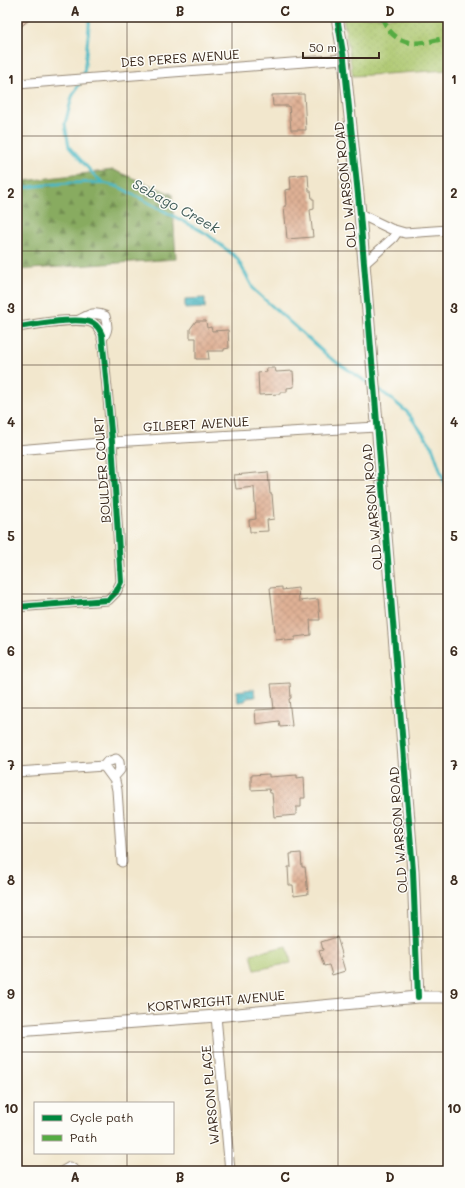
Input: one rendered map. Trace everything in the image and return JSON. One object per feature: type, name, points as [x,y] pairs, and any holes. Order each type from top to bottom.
[{"type":"street","name":"OLD WARSON ROAD","points":[[337,17],[344,59],[360,214],[413,871],[418,997]]},
{"type":"street","name":"DES PERES AVENUE","points":[[17,84],[344,59]]},
{"type":"street","points":[[360,214],[398,231],[448,230]]},
{"type":"street","points":[[364,264],[393,238],[398,231]]},
{"type":"street","name":"BOULDER COURT","points":[[17,327],[79,320],[87,315],[98,313],[105,316],[108,325],[106,333],[102,337],[112,442],[121,582],[116,592],[108,600],[17,607]]},
{"type":"street","name":"GILBERT AVENUE","points":[[17,450],[112,442],[377,427]]},
{"type":"street","points":[[17,772],[104,766],[107,762],[116,759],[120,762],[120,770],[113,778]]},
{"type":"street","points":[[104,766],[113,778],[117,790],[122,862]]},
{"type":"street","points":[[418,997],[448,997]]},
{"type":"street","name":"KORTWRIGHT AVENUE","points":[[17,1031],[216,1016],[418,997]]},
{"type":"street","name":"WARSON PLACE","points":[[216,1016],[230,1171]]},
{"type":"street","points":[[63,1171],[70,1167],[76,1171]]},
{"type":"green space","points":[[343,17],[448,17],[448,70],[353,76]]},
{"type":"green space","points":[[113,170],[172,194],[176,259],[17,270],[17,182]]},
{"type":"green space","points":[[287,946],[291,963],[255,970],[251,954]]},
{"type":"water","points":[[205,298],[205,308],[185,309],[185,299]]},
{"type":"water","points":[[254,689],[255,697],[247,698],[245,701],[238,702],[237,691]]},
{"type":"building","points":[[17,17],[32,17],[17,30]]},
{"type":"building","points":[[304,94],[306,130],[291,130],[289,106],[273,106],[272,95]]},
{"type":"building","points":[[308,174],[309,191],[311,191],[312,199],[314,199],[314,209],[310,210],[313,237],[287,239],[284,206],[286,206],[285,190],[291,189],[290,176]]},
{"type":"building","points":[[196,321],[206,321],[207,328],[211,327],[212,331],[228,330],[229,348],[224,349],[224,351],[208,351],[209,359],[196,359],[196,338],[190,338],[190,329]]},
{"type":"building","points":[[266,368],[275,368],[276,372],[293,371],[294,387],[287,388],[287,392],[280,392],[280,394],[259,395],[258,373],[267,372]]},
{"type":"building","points":[[268,472],[274,519],[267,520],[268,531],[250,532],[249,520],[256,519],[254,487],[236,489],[234,475]]},
{"type":"building","points":[[282,587],[282,590],[298,588],[299,601],[318,599],[320,620],[310,620],[311,635],[295,637],[295,640],[276,640],[270,588]]},
{"type":"building","points":[[290,683],[291,698],[289,699],[292,726],[280,727],[279,721],[256,724],[255,710],[274,709],[271,684]]},
{"type":"building","points":[[269,774],[269,777],[297,775],[297,778],[304,777],[305,798],[301,798],[301,807],[296,807],[296,815],[274,817],[272,793],[270,793],[269,789],[251,790],[251,775]]},
{"type":"building","points":[[301,853],[302,867],[305,867],[308,894],[294,896],[293,885],[289,885],[288,867],[291,867],[290,854]]},
{"type":"building","points":[[337,937],[343,957],[341,957],[345,971],[332,975],[329,965],[324,966],[319,951],[323,950],[321,942]]},
{"type":"waterway","name":"Sebago Creek","points":[[82,77],[84,74],[90,17]]},
{"type":"waterway","name":"Sebago Creek","points":[[80,82],[72,97],[65,124],[69,147],[96,177],[104,183],[119,187],[207,234],[237,258],[254,290],[329,357],[371,385]]},
{"type":"waterway","points":[[17,189],[60,183],[103,183]]},
{"type":"waterway","name":"Sebago Creek","points":[[378,389],[407,412],[432,446],[448,493]]},
{"type":"marked path","points":[[382,17],[387,28],[401,40],[418,43],[448,37]]},
{"type":"cycle path","points":[[337,17],[344,59],[360,214],[413,871],[418,997]]},
{"type":"cycle path","points":[[17,327],[77,320],[93,323],[100,330],[102,335],[112,442],[121,582],[116,592],[108,600],[17,607]]}]
